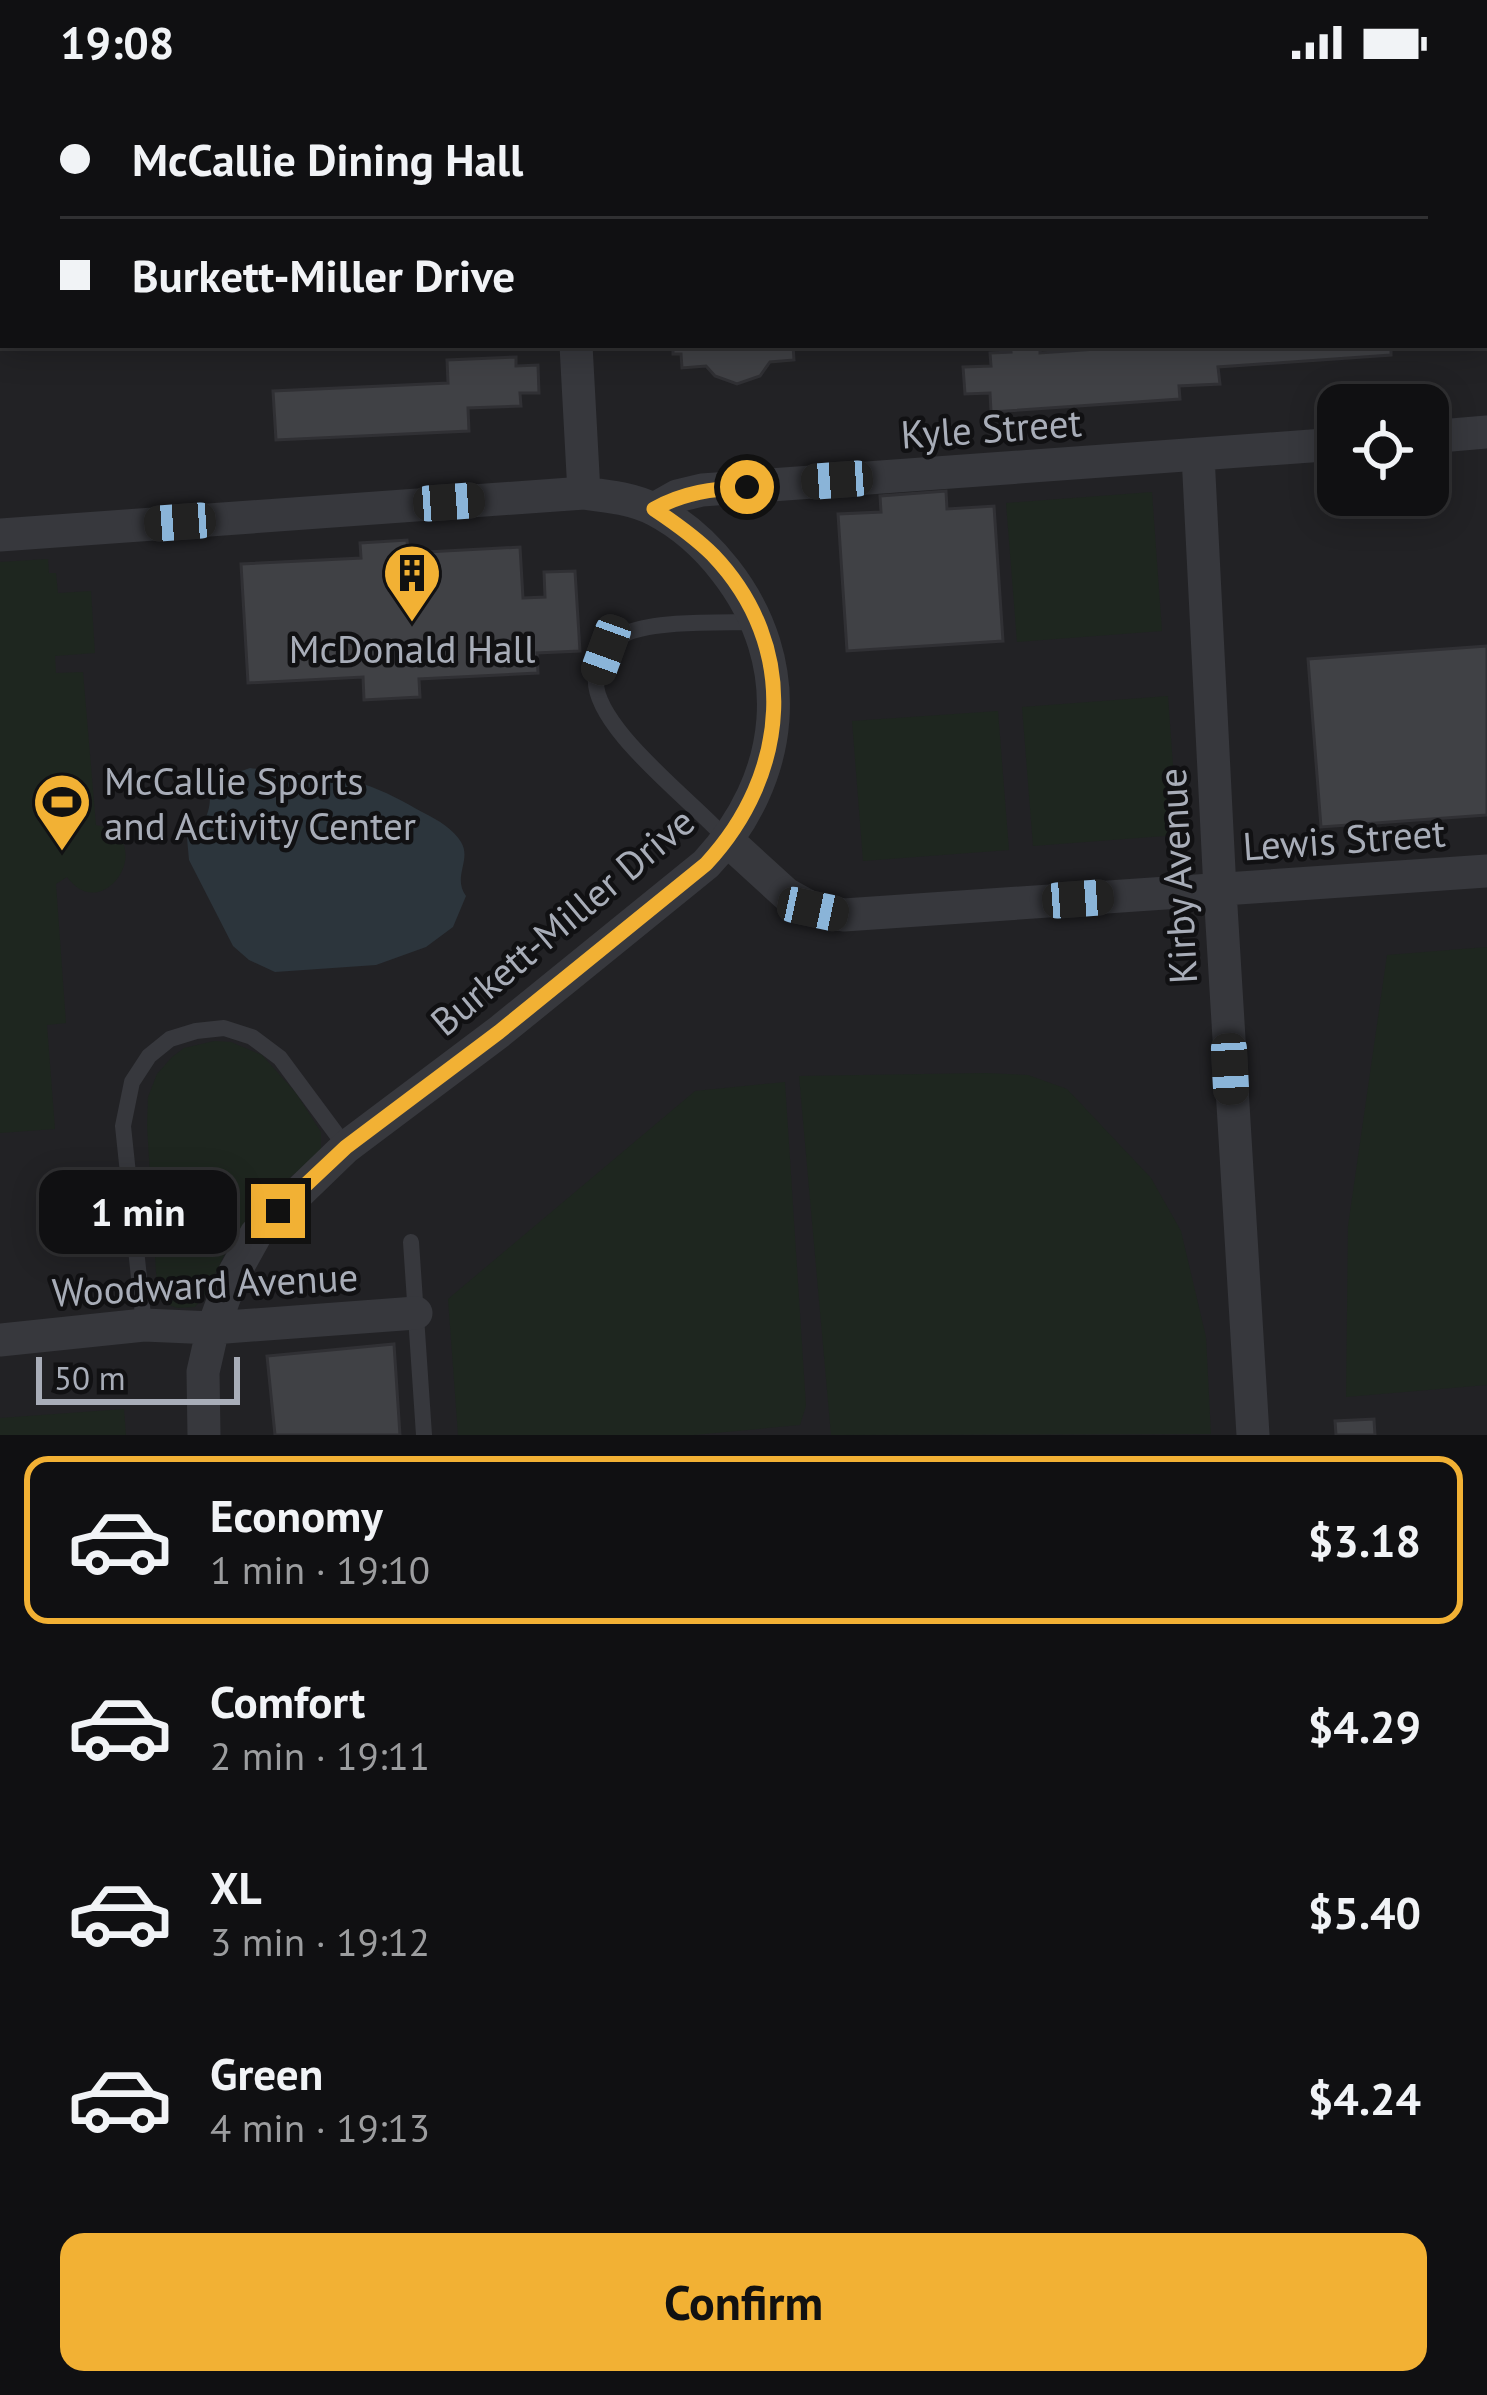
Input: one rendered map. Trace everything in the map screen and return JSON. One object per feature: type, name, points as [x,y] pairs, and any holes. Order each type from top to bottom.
[{"type":"street","points":[[576,348],[584,493]]},
{"type":"street","points":[[1449,436],[1487,433]]},
{"type":"street","name":"Kyle Street","points":[[654,509],[677,496],[702,490],[1317,446]]},
{"type":"street","name":"Kirby Avenue","points":[[1198,455],[1253,1435]]},
{"type":"street","name":"Burkett-Miller Drive","points":[[0,535],[584,493],[616,497],[654,509],[714,556],[758,622],[770,657],[776,694],[773,731],[752,798],[728,841],[534,1004],[346,1147],[256,1234],[232,1277],[213,1328],[203,1372],[204,1435]]},
{"type":"street","name":"Lewis Street","points":[[728,841],[787,894],[813,909],[844,915],[1487,871]]},
{"type":"street","name":"Woodward Avenue","points":[[0,1340],[144,1325],[213,1328],[416,1313]]},
{"type":"lane","points":[[728,841],[620,733],[606,716],[595,680],[606,650],[623,634],[648,628],[758,622]]},
{"type":"lane","points":[[144,1325],[123,1126],[132,1082],[149,1056],[170,1039],[196,1031],[224,1028],[252,1037],[280,1058],[346,1147]]},
{"type":"lane","points":[[411,1242],[424,1435]]},
{"type":"shaded area","points":[[0,348],[1487,348],[1487,1435],[0,1435]]},
{"type":"shaded area","points":[[1152,492],[1162,631],[1017,642],[1006,503]]},
{"type":"shaded area","name":"McCallie Sports and Activity Center","points":[[48,559],[49,573],[56,573],[58,593],[91,591],[95,653],[55,656],[56,673],[83,672],[96,825],[115,833],[124,846],[125,861],[110,886],[96,892],[82,890],[67,877],[56,884],[66,1023],[47,1025],[55,1129],[0,1133],[0,562]]},
{"type":"shaded area","points":[[1168,696],[1178,835],[1033,846],[1022,707]]},
{"type":"shaded area","points":[[998,711],[1009,850],[863,861],[852,721]]},
{"type":"shaded area","points":[[250,768],[363,784],[445,825],[464,849],[461,882],[466,896],[453,927],[426,947],[376,965],[275,972],[249,960],[233,946],[189,860],[186,827],[203,823],[208,813],[208,783]]},
{"type":"shaded area","points":[[1487,947],[1487,1385],[1346,1397],[1348,1226],[1387,955]]},
{"type":"shaded area","points":[[231,1042],[262,1055],[296,1093],[321,1132],[321,1149],[232,1239],[195,1307],[177,1308],[164,1303],[157,1288],[148,1097],[157,1074],[172,1057],[184,1048]]},
{"type":"shaded area","points":[[1028,1075],[1067,1089],[1151,1178],[1181,1231],[1206,1337],[1211,1434],[831,1435],[799,1076]]},
{"type":"shaded area","points":[[785,1082],[806,1406],[800,1425],[694,1435],[458,1435],[448,1299],[695,1091]]},
{"type":"shaded area","points":[[124,1409],[126,1435],[0,1435],[0,1418]]},
{"type":"building","points":[[673,348],[793,348],[794,360],[770,362],[760,376],[737,384],[715,376],[706,366],[682,368],[681,354],[673,354]]},
{"type":"building","points":[[1010,348],[1040,348],[1040,353],[1112,348],[1391,348],[1391,355],[1218,367],[1220,384],[1179,386],[1180,399],[991,412],[990,393],[965,394],[963,367],[991,366],[990,353],[1011,352]]},
{"type":"building","points":[[516,357],[516,366],[538,365],[539,393],[520,393],[521,406],[468,408],[469,431],[276,440],[273,391],[448,383],[447,360]]},
{"type":"building","points":[[946,491],[947,509],[994,506],[1003,641],[847,651],[838,514],[881,512],[880,496]]},
{"type":"building","name":"McDonald Hall","points":[[407,540],[408,553],[520,547],[523,598],[545,597],[544,572],[575,571],[580,651],[537,653],[538,673],[419,679],[420,697],[364,700],[363,677],[248,683],[241,564],[361,558],[360,543]]},
{"type":"building","points":[[1487,646],[1487,815],[1321,827],[1308,659]]},
{"type":"building","points":[[394,1344],[400,1435],[275,1435],[267,1356]]},
{"type":"building","points":[[1374,1419],[1375,1435],[1336,1435],[1335,1421]]},
{"type":"place","name":"McDonald Hall","points":[[412,624]]},
{"type":"place","name":"McCallie Sports and Activity Center","points":[[62,853]]},
{"type":"route","points":[[278,1211],[346,1147],[534,1004],[728,841],[752,798],[773,731],[776,694],[770,657],[758,622],[714,556],[654,509],[677,496],[702,490],[747,487]]}]
